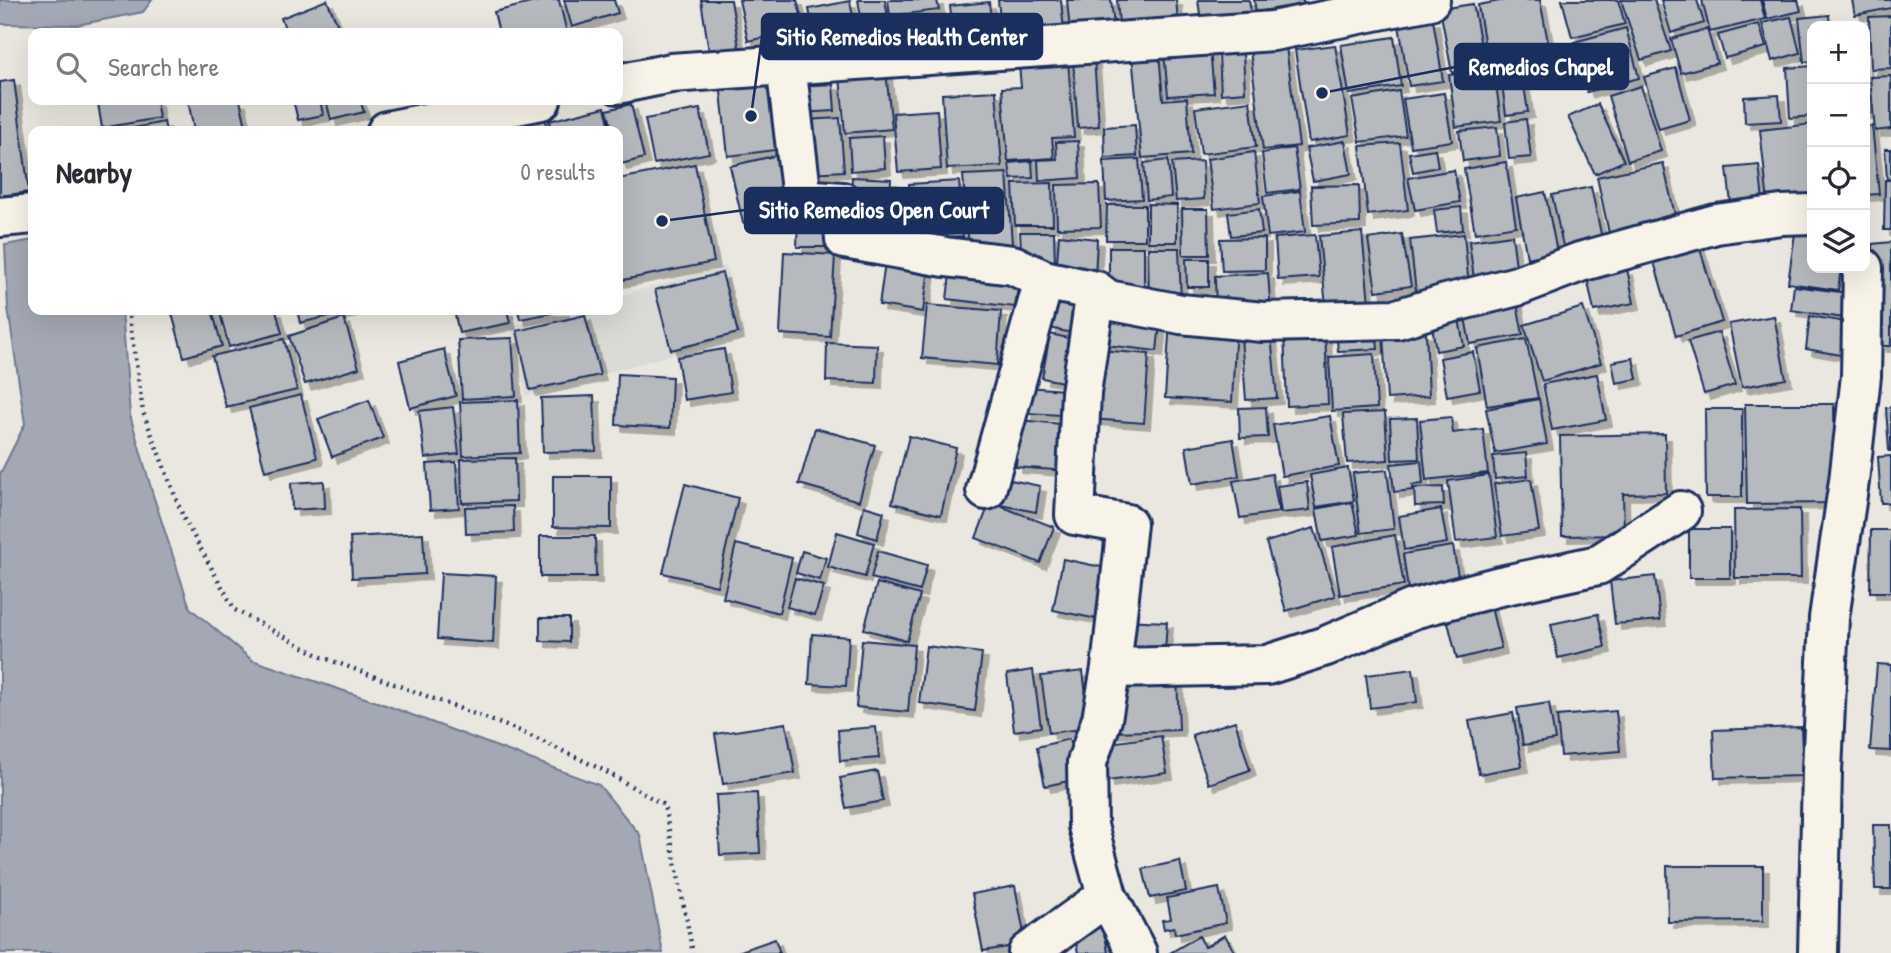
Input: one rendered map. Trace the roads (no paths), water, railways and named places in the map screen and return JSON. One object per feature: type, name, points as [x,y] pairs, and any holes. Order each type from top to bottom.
[{"type":"street","points":[[623,83],[671,73],[1273,31],[1430,0]]},
{"type":"street","points":[[786,65],[802,199],[842,202],[845,239],[946,257],[1013,265],[1044,280],[1096,291],[1108,300],[1200,316],[1263,322],[1397,319],[1517,286],[1580,262],[1716,224],[1807,214]]},
{"type":"street","points":[[412,126],[516,105]]},
{"type":"street","points":[[0,217],[28,214]]},
{"type":"street","points":[[1818,953],[1829,618],[1861,376],[1863,273]]},
{"type":"street","points":[[986,490],[1044,280]]},
{"type":"street","points":[[1096,291],[1081,393],[1075,515],[1127,524],[1111,668],[1101,719],[1087,762],[1088,826],[1107,896],[1137,953]]},
{"type":"street","points":[[1111,668],[1267,665],[1326,646],[1413,609],[1496,587],[1598,565],[1681,511]]},
{"type":"street","points":[[1028,953],[1107,896]]},
{"type":"place","name":"Remedios Chapel","points":[[1322,93]]},
{"type":"place","name":"Sitio Remedios Health Center","points":[[751,116]]},
{"type":"place","name":"Sitio Remedios Open Court","points":[[662,221]]}]
